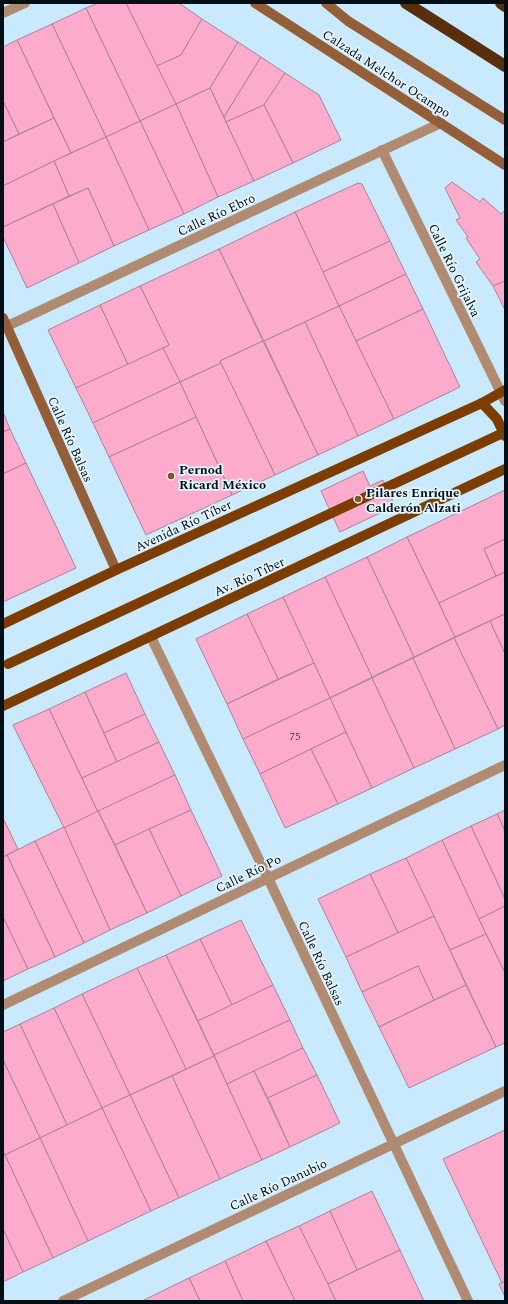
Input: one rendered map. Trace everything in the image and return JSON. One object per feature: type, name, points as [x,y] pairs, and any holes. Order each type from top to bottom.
[{"type":"highway","points":[[406,3],[505,66]]},
{"type":"highway","points":[[501,3],[505,6]]},
{"type":"main road","name":"Calzada Melchor Ocampo","points":[[255,3],[505,165]]},
{"type":"main road","points":[[326,3],[348,21],[505,120]]},
{"type":"main road","name":"Calle Río Balsas","points":[[4,324],[116,570]]},
{"type":"main road","name":"Avenida Río Tíber","points":[[3,624],[116,570],[504,394]]},
{"type":"main road","points":[[482,403],[497,419],[505,436]]},
{"type":"main road","points":[[5,665],[505,432]]},
{"type":"main road","name":"Av. Río Tíber","points":[[3,706],[505,469]]},
{"type":"street","points":[[3,14],[25,3]]},
{"type":"street","name":"Calle Río Ebro","points":[[4,324],[441,123]]},
{"type":"street","name":"Calle Río Grijalva","points":[[382,150],[504,394]]},
{"type":"street","name":"Calle Río Balsas","points":[[151,637],[268,878],[468,1301]]},
{"type":"street","name":"Calle Río Po","points":[[3,1005],[505,765]]},
{"type":"street","name":"Calle Río Danubio","points":[[63,1301],[505,1091]]},
{"type":"building","points":[[98,3],[126,3],[176,104],[140,121],[86,8]]},
{"type":"building","points":[[126,3],[179,3],[202,19],[181,55],[157,66]]},
{"type":"building","points":[[86,8],[140,121],[106,137],[52,24]]},
{"type":"building","points":[[202,19],[238,42],[210,88],[176,104],[157,66],[181,55]]},
{"type":"building","points":[[52,24],[106,137],[71,153],[17,40]]},
{"type":"building","points":[[17,40],[54,118],[19,134],[3,101],[3,47]]},
{"type":"building","points":[[238,42],[261,57],[224,117],[210,88]]},
{"type":"building","points":[[261,57],[285,73],[264,105],[226,122],[224,117]]},
{"type":"building","points":[[285,73],[319,95],[341,140],[293,163],[264,105]]},
{"type":"building","points":[[210,88],[254,181],[218,197],[176,104]]},
{"type":"building","points":[[3,101],[19,134],[3,142]]},
{"type":"building","points":[[176,104],[218,197],[184,214],[140,121]]},
{"type":"building","points":[[264,105],[293,163],[254,181],[226,122]]},
{"type":"building","points":[[54,118],[71,153],[3,186],[3,142]]},
{"type":"building","points":[[140,121],[184,214],[149,230],[106,137]]},
{"type":"building","points":[[106,137],[149,230],[114,246],[88,188],[69,196],[54,161]]},
{"type":"building","points":[[54,161],[69,196],[3,227],[3,186]]},
{"type":"building","points":[[452,182],[480,202],[483,198],[501,214],[504,211],[505,212],[505,281],[493,286],[476,262],[480,259],[466,238],[468,237],[456,220],[460,218],[445,188]]},
{"type":"building","points":[[358,183],[362,184],[390,241],[323,272],[295,212]]},
{"type":"building","points":[[88,188],[114,246],[79,263],[53,204]]},
{"type":"building","points":[[53,204],[79,263],[27,288],[3,237],[3,227]]},
{"type":"building","points":[[295,212],[339,306],[264,341],[219,249]]},
{"type":"building","points":[[390,241],[406,274],[339,306],[323,272]]},
{"type":"building","points":[[219,249],[263,341],[180,382],[163,348],[169,345],[140,286]]},
{"type":"building","points":[[406,274],[423,309],[356,341],[339,306]]},
{"type":"building","points":[[505,281],[505,310],[493,286]]},
{"type":"building","points":[[140,286],[169,345],[128,365],[100,305]]},
{"type":"building","points":[[100,305],[128,365],[76,388],[48,330]]},
{"type":"building","points":[[339,306],[394,419],[358,436],[305,322]]},
{"type":"building","points":[[423,309],[460,387],[394,419],[356,341]]},
{"type":"building","points":[[305,322],[358,436],[318,455],[264,341]]},
{"type":"building","points":[[263,341],[318,455],[275,475],[220,361]]},
{"type":"building","points":[[163,348],[180,382],[93,423],[76,388]]},
{"type":"building","points":[[221,363],[275,475],[232,495],[180,382]]},
{"type":"building","points":[[180,382],[196,417],[109,457],[93,423]]},
{"type":"building","points":[[3,412],[10,429],[3,432]]},
{"type":"building","name":"Pernod Ricard México","points":[[196,417],[232,495],[146,535],[109,457]]},
{"type":"building","points":[[10,429],[26,463],[3,474],[3,432]]},
{"type":"building","points":[[26,463],[76,568],[3,602],[3,474]]},
{"type":"building","name":"Pilares Enrique Calderón Alzati","points":[[363,471],[370,486],[383,480],[395,506],[340,532],[321,491]]},
{"type":"building","points":[[505,490],[505,539],[484,549],[496,576],[439,603],[407,537]]},
{"type":"building","points":[[407,537],[455,637],[414,657],[367,557]]},
{"type":"building","points":[[505,539],[505,572],[496,576],[484,549]]},
{"type":"building","points":[[367,557],[414,657],[372,677],[325,577]]},
{"type":"building","points":[[505,572],[505,614],[455,637],[439,603]]},
{"type":"building","points":[[325,577],[372,677],[330,698],[283,597]]},
{"type":"building","points":[[283,597],[314,663],[278,679],[247,614]]},
{"type":"building","points":[[247,614],[278,679],[227,704],[196,639]]},
{"type":"building","points":[[505,614],[505,654],[490,621]]},
{"type":"building","points":[[490,621],[505,654],[505,725],[498,729],[454,638]]},
{"type":"building","points":[[454,638],[498,729],[455,749],[413,658]]},
{"type":"building","points":[[413,658],[455,749],[414,768],[372,678]]},
{"type":"building","points":[[314,663],[330,698],[243,739],[227,704]]},
{"type":"building","points":[[126,673],[145,714],[104,733],[85,692]]},
{"type":"building","points":[[372,678],[414,768],[372,788],[330,698]]},
{"type":"building","points":[[85,692],[117,762],[82,778],[49,709]]},
{"type":"building","points":[[330,698],[346,732],[260,774],[243,739]]},
{"type":"building","points":[[49,709],[98,812],[64,828],[13,725]]},
{"type":"building","points":[[145,714],[159,742],[117,762],[104,733]]},
{"type":"building","points":[[346,732],[372,788],[338,804],[311,749]]},
{"type":"building","points":[[159,742],[175,775],[98,812],[82,778]]},
{"type":"building","points":[[311,749],[338,804],[285,828],[260,774]]},
{"type":"building","points":[[175,775],[191,810],[115,845],[98,811]]},
{"type":"building","points":[[191,810],[222,876],[181,896],[149,829]]},
{"type":"building","points":[[505,810],[505,831],[497,814]]},
{"type":"building","points":[[98,811],[147,913],[110,930],[64,828]]},
{"type":"building","points":[[497,814],[505,831],[505,899],[471,826]]},
{"type":"building","points":[[3,818],[18,849],[3,857]]},
{"type":"building","points":[[471,826],[505,899],[505,906],[479,919],[442,840]]},
{"type":"building","points":[[64,827],[110,930],[84,943],[35,841]]},
{"type":"building","points":[[149,829],[181,896],[147,913],[115,845]]},
{"type":"building","points":[[442,840],[486,934],[450,950],[406,858]]},
{"type":"building","points":[[35,841],[84,943],[55,957],[7,855]]},
{"type":"building","points":[[7,855],[55,957],[28,969],[3,917],[3,857]]},
{"type":"building","points":[[406,858],[434,916],[398,933],[370,874]]},
{"type":"building","points":[[370,874],[398,933],[346,957],[318,899]]},
{"type":"building","points":[[505,906],[505,973],[479,919]]},
{"type":"building","points":[[434,916],[466,985],[434,1000],[418,966],[362,992],[346,957]]},
{"type":"building","points":[[3,917],[28,969],[3,981]]},
{"type":"building","points":[[241,920],[273,985],[232,1005],[200,939]]},
{"type":"building","points":[[486,934],[505,973],[505,1043],[496,1047],[450,950]]},
{"type":"building","points":[[200,939],[232,1005],[198,1021],[166,955]]},
{"type":"building","points":[[166,955],[214,1056],[186,1069],[137,968]]},
{"type":"building","points":[[418,966],[434,1000],[379,1027],[362,992]]},
{"type":"building","points":[[137,968],[186,1069],[130,1095],[82,994]]},
{"type":"building","points":[[273,985],[290,1020],[214,1055],[198,1021]]},
{"type":"building","points":[[466,985],[496,1047],[409,1088],[379,1027]]},
{"type":"building","points":[[82,994],[130,1095],[102,1108],[54,1008]]},
{"type":"building","points":[[54,1008],[102,1108],[67,1125],[20,1024]]},
{"type":"building","points":[[290,1020],[303,1048],[227,1084],[214,1055]]},
{"type":"building","points":[[20,1024],[67,1125],[40,1138],[3,1060],[3,1032]]},
{"type":"building","points":[[303,1048],[317,1075],[268,1098],[254,1071]]},
{"type":"building","points":[[214,1056],[262,1160],[220,1179],[172,1076]]},
{"type":"building","points":[[3,1060],[40,1138],[5,1155],[3,1151]]},
{"type":"building","points":[[254,1071],[290,1147],[262,1160],[227,1084]]},
{"type":"building","points":[[317,1075],[340,1123],[290,1147],[268,1098]]},
{"type":"building","points":[[172,1076],[220,1179],[179,1198],[130,1095]]},
{"type":"building","points":[[130,1095],[179,1198],[151,1211],[102,1108]]},
{"type":"building","points":[[102,1108],[151,1211],[88,1241],[40,1138]]},
{"type":"building","points":[[505,1130],[505,1281],[502,1283],[443,1159]]},
{"type":"building","points":[[40,1138],[88,1241],[53,1258],[5,1155]]},
{"type":"building","points":[[3,1155],[5,1155],[53,1258],[23,1272],[3,1229]]},
{"type":"building","points":[[372,1191],[400,1250],[357,1270],[330,1211]]},
{"type":"building","points":[[330,1211],[357,1270],[328,1284],[299,1226]]},
{"type":"building","points":[[299,1226],[336,1301],[295,1301],[266,1241]]},
{"type":"building","points":[[3,1229],[23,1272],[3,1282]]},
{"type":"building","points":[[266,1241],[295,1301],[243,1301],[225,1261]]},
{"type":"building","points":[[400,1250],[424,1301],[336,1301],[328,1284]]},
{"type":"building","points":[[225,1261],[243,1301],[200,1301],[189,1278]]},
{"type":"building","points":[[189,1278],[200,1301],[144,1300]]},
{"type":"building","points":[[505,1281],[505,1297],[499,1284]]},
{"type":"place","name":"Pernod Ricard México","points":[[171,476]]},
{"type":"place","name":"Pilares Enrique Calderón Alzati","points":[[358,499]]}]
